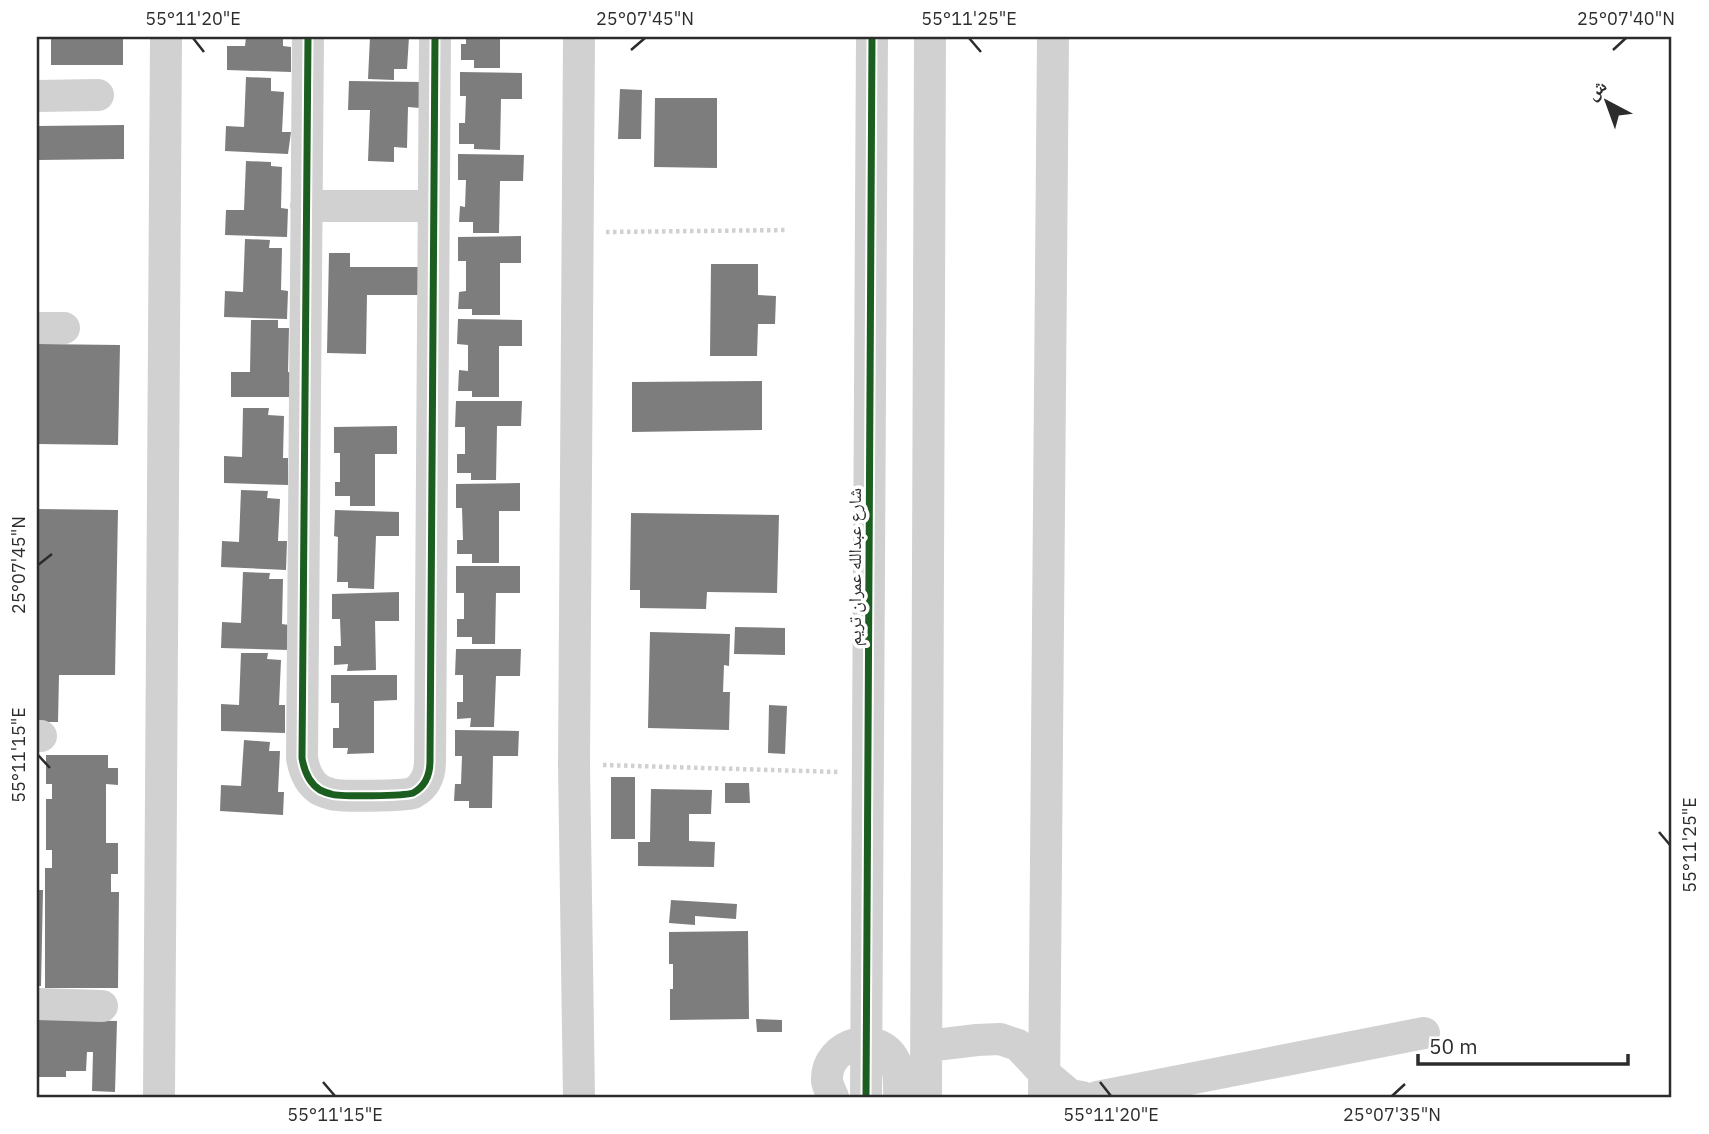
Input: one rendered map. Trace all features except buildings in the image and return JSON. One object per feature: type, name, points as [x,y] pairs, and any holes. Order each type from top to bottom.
[{"type":"street","points":[[159,1097],[166,37]]},
{"type":"street","points":[[308,37],[302,758],[304,770],[320,790],[331,794],[400,795],[413,793],[423,785],[430,774],[435,37]]},
{"type":"street","points":[[579,37],[574,764],[579,1097]]},
{"type":"street","name":"شارع عبدالله عمران تريم","points":[[866,1097],[872,37]]},
{"type":"street","points":[[926,1097],[930,37]]},
{"type":"street","points":[[1044,1085],[1053,37]]},
{"type":"street","points":[[37,96],[98,95]]},
{"type":"street","points":[[306,206],[434,206]]},
{"type":"street","points":[[37,1004],[102,1006]]},
{"type":"street","points":[[1097,1097],[1424,1033]]},
{"type":"street","points":[[927,1046],[1000,1039],[1018,1045],[1044,1085],[1082,1097]]},
{"type":"street","points":[[833,1097],[827,1083],[829,1067],[837,1053],[851,1044],[867,1042],[884,1048],[896,1062],[900,1097]]},
{"type":"path","points":[[577,233],[788,230]]},
{"type":"path","points":[[574,764],[868,773]]},
{"type":"cycle path","points":[[308,37],[302,758],[308,776],[320,790],[337,795],[359,796],[413,793],[424,783],[430,766],[435,37]]},
{"type":"cycle path","points":[[866,1097],[872,37]]}]
